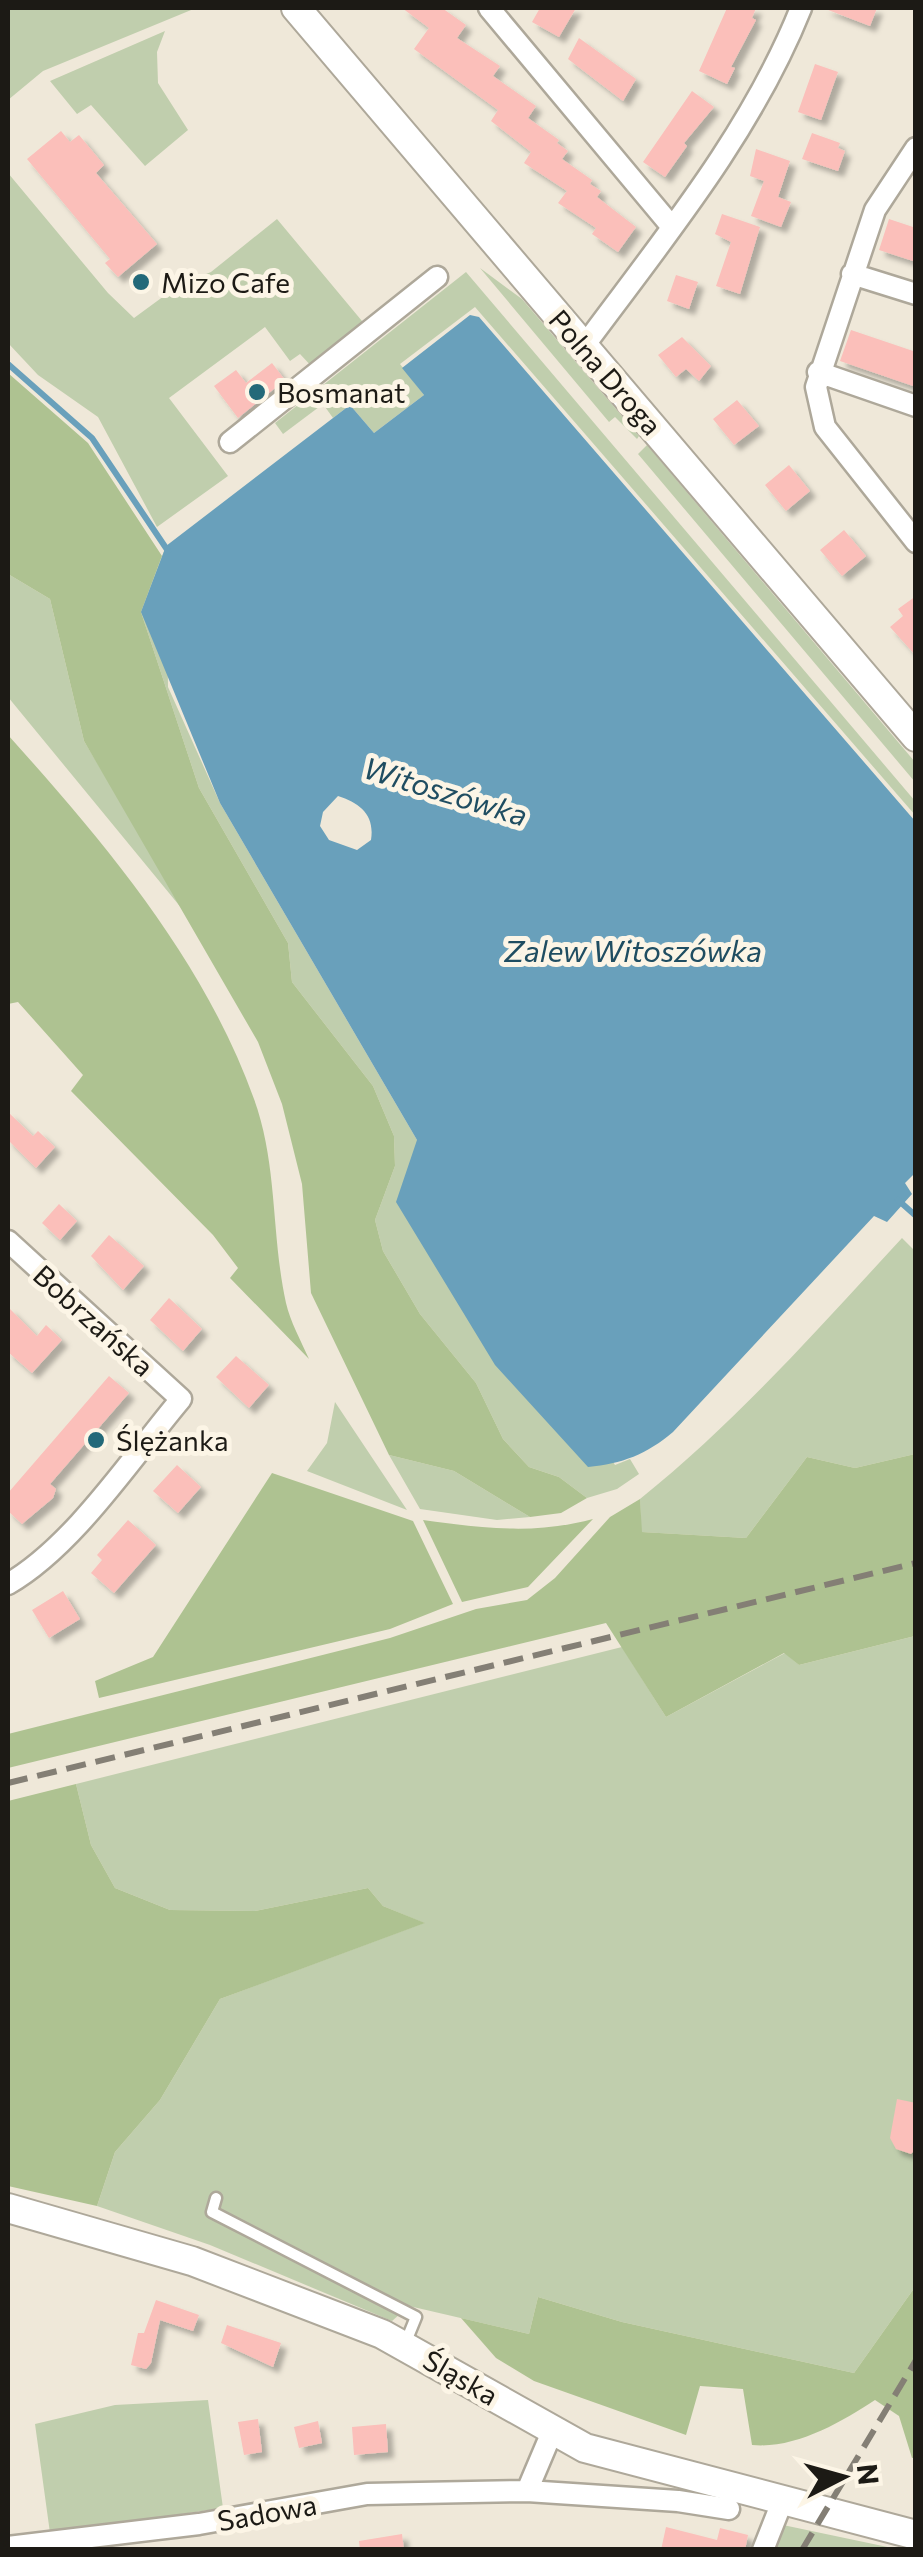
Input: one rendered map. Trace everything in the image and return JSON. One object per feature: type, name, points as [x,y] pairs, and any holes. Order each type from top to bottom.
[{"type":"street","name":"Polna Droga","points":[[296,8],[916,737]]},
{"type":"street","points":[[490,8],[672,227]]},
{"type":"street","points":[[584,346],[736,138],[801,8]]},
{"type":"street","points":[[916,148],[874,210],[818,372],[816,401],[824,427],[916,542]]},
{"type":"street","points":[[852,274],[916,294]]},
{"type":"street","points":[[230,442],[437,277]]},
{"type":"street","points":[[818,372],[916,406]]},
{"type":"street","name":"Bobrzańska","points":[[8,1241],[181,1398],[78,1522],[40,1560],[8,1584]]},
{"type":"street","name":"Śląska","points":[[8,2208],[192,2261],[405,2345],[552,2432],[624,2460],[916,2536]]},
{"type":"street","points":[[527,2491],[552,2432]]},
{"type":"street","name":"Sadowa","points":[[8,2547],[198,2524],[367,2494],[527,2491],[678,2501],[729,2509]]},
{"type":"street","points":[[764,2550],[782,2502]]},
{"type":"lane","points":[[216,2198],[212,2212],[416,2317],[405,2345]]},
{"type":"green space","points":[[8,8],[196,8],[43,71],[8,100]]},
{"type":"green space","points":[[165,31],[157,52],[158,83],[188,130],[145,166],[91,105],[77,114],[50,81]]},
{"type":"green space","points":[[8,173],[108,293],[134,318],[179,285],[211,272],[277,219],[367,327],[314,369],[300,354],[290,361],[265,327],[169,398],[228,476],[157,527],[98,417],[38,375],[8,343]]},
{"type":"green space","points":[[480,268],[522,299],[639,436],[637,439],[615,417],[609,422]]},
{"type":"green space","points":[[466,272],[915,801],[915,815],[475,307],[400,364],[424,395],[374,433],[350,405],[333,418],[323,404],[283,434],[275,423]]},
{"type":"green space","points":[[8,373],[88,443],[162,556],[141,612],[199,788],[288,943],[292,982],[373,1086],[394,1136],[395,1166],[375,1220],[383,1251],[420,1314],[476,1383],[503,1439],[529,1467],[559,1477],[587,1498],[561,1513],[530,1517],[454,1471],[389,1455],[311,1293],[302,1184],[282,1104],[258,1042],[84,741],[50,599],[8,574]]},
{"type":"green space","points":[[647,445],[915,762],[915,782],[638,454]]},
{"type":"green space","points":[[166,546],[168,687],[220,803],[417,1140],[615,1465],[630,1459],[639,1474],[617,1489],[587,1498],[559,1477],[529,1467],[503,1439],[476,1383],[420,1314],[383,1251],[375,1220],[395,1166],[394,1136],[373,1086],[292,982],[288,943],[199,788],[141,612]]},
{"type":"green space","points":[[8,574],[50,599],[84,741],[192,921],[8,697]]},
{"type":"green space","points":[[8,735],[149,905],[180,951],[233,1048],[262,1124],[286,1303],[309,1359],[230,1278],[238,1268],[213,1235],[71,1091],[83,1075],[18,1002],[8,1004]]},
{"type":"green space","points":[[902,1238],[915,1251],[915,1454],[855,1468],[807,1457],[746,1538],[641,1532],[640,1499],[743,1406]]},
{"type":"green space","points":[[335,1402],[407,1510],[307,1471],[327,1443]]},
{"type":"green space","points":[[915,1454],[915,1636],[799,1665],[784,1653],[666,1717],[606,1623],[8,1768],[8,1734],[390,1638],[476,1609],[527,1600],[555,1578],[610,1517],[640,1499],[642,1532],[746,1538],[807,1457],[855,1468]]},
{"type":"green space","points":[[389,1455],[454,1471],[530,1517],[497,1520],[420,1509]]},
{"type":"green space","points":[[272,1473],[413,1521],[453,1604],[390,1629],[99,1698],[95,1681],[153,1657]]},
{"type":"green space","points":[[593,1519],[528,1587],[462,1602],[423,1520],[529,1528]]},
{"type":"green space","points":[[915,1636],[915,2287],[854,2373],[622,2322],[538,2297],[529,2334],[409,2306],[392,2321],[210,2245],[97,2206],[115,2152],[160,2100],[220,1999],[424,1923],[383,1906],[368,1888],[255,1911],[170,1910],[115,1888],[91,1845],[76,1784],[622,1647],[666,1717],[785,1653],[799,1665]]},
{"type":"green space","points":[[76,1784],[91,1845],[115,1888],[170,1910],[255,1911],[368,1888],[383,1906],[425,1923],[220,1999],[160,2100],[115,2152],[97,2206],[8,2186],[8,1801]]},
{"type":"green space","points":[[915,2287],[916,2457],[912,2458],[899,2416],[875,2400],[801,2439],[752,2445],[743,2389],[700,2386],[686,2435],[534,2381],[496,2358],[461,2318],[529,2334],[538,2297],[622,2322],[854,2373]]},
{"type":"green space","points":[[208,2400],[223,2508],[50,2533],[35,2424],[115,2405]]},
{"type":"green space","points":[[783,2525],[897,2549],[773,2550]]},
{"type":"water","name":"Zalew Witoszówka","points":[[470,315],[479,317],[915,821],[916,1172],[905,1183],[912,1194],[887,1222],[874,1216],[673,1432],[644,1452],[600,1466],[588,1467],[495,1365],[396,1202],[417,1140],[220,803],[141,612],[166,546],[350,405],[374,433],[424,395],[402,368]],"holes":[[[338,796],[359,806],[371,824],[371,840],[357,850],[329,840],[320,826],[323,812]]]},
{"type":"building","points":[[402,8],[442,8],[466,25],[457,38],[500,66],[493,76],[536,106],[528,118],[559,140],[557,143],[568,151],[562,159],[592,180],[590,184],[601,191],[597,197],[636,227],[618,252],[592,234],[596,228],[558,203],[567,191],[524,163],[531,152],[491,121],[498,110],[414,49],[429,28]]},
{"type":"building","points":[[540,8],[576,8],[559,37],[532,22]]},
{"type":"building","points":[[727,8],[756,8],[752,18],[756,20],[731,67],[735,68],[727,84],[699,71]]},
{"type":"building","points":[[823,8],[877,8],[870,26]]},
{"type":"building","points":[[579,38],[636,79],[623,101],[568,59]]},
{"type":"building","points":[[815,64],[838,72],[821,120],[798,112]]},
{"type":"building","points":[[692,91],[714,107],[684,143],[687,146],[665,177],[643,162]]},
{"type":"building","points":[[61,131],[70,142],[79,135],[104,165],[96,173],[157,244],[118,277],[105,263],[110,259],[27,159]]},
{"type":"building","points":[[812,133],[840,143],[838,148],[845,151],[838,171],[802,159]]},
{"type":"building","points":[[756,149],[790,161],[778,197],[791,202],[781,227],[751,216],[764,181],[750,176]]},
{"type":"building","points":[[722,214],[760,227],[740,294],[716,286],[731,242],[715,234]]},
{"type":"building","points":[[889,219],[916,228],[916,262],[879,250]]},
{"type":"building","points":[[676,275],[698,282],[689,309],[667,301]]},
{"type":"building","points":[[851,330],[916,352],[916,387],[840,361]]},
{"type":"building","points":[[682,337],[711,366],[699,381],[686,369],[676,377],[658,355]]},
{"type":"building","name":"Bosmanat","points":[[272,363],[285,380],[238,418],[214,386],[236,370],[246,383]]},
{"type":"building","points":[[737,400],[759,426],[734,445],[713,419]]},
{"type":"building","points":[[789,465],[810,491],[786,511],[765,485]]},
{"type":"building","points":[[844,530],[866,556],[842,576],[820,550]]},
{"type":"building","points":[[916,596],[916,656],[890,627],[903,616],[898,609]]},
{"type":"building","points":[[8,1112],[33,1136],[38,1131],[55,1147],[36,1168],[8,1140]]},
{"type":"building","points":[[59,1204],[77,1221],[60,1240],[42,1223]]},
{"type":"building","points":[[109,1235],[144,1266],[123,1290],[91,1256]]},
{"type":"building","points":[[169,1298],[202,1329],[183,1351],[150,1320]]},
{"type":"building","points":[[8,1307],[37,1336],[46,1325],[62,1340],[32,1373],[8,1352]]},
{"type":"building","points":[[236,1356],[269,1385],[249,1408],[216,1377]]},
{"type":"building","points":[[109,1376],[129,1393],[50,1484],[56,1489],[53,1498],[22,1524],[8,1511],[8,1493]]},
{"type":"building","points":[[177,1465],[201,1487],[178,1513],[153,1491]]},
{"type":"building","points":[[128,1520],[156,1545],[114,1593],[91,1573],[102,1560],[97,1555]]},
{"type":"building","points":[[63,1591],[80,1619],[49,1638],[32,1610]]},
{"type":"building","points":[[897,2099],[916,2103],[916,2149],[911,2154],[896,2149],[890,2138]]},
{"type":"building","points":[[156,2300],[199,2315],[193,2331],[160,2320],[151,2363],[146,2369],[131,2365],[138,2333],[144,2333]]},
{"type":"building","points":[[227,2325],[281,2343],[273,2367],[221,2343]]},
{"type":"building","points":[[258,2419],[262,2452],[244,2455],[238,2422]]},
{"type":"building","points":[[318,2421],[322,2443],[299,2448],[294,2427]]},
{"type":"building","points":[[386,2424],[388,2452],[354,2455],[352,2427]]},
{"type":"building","points":[[666,2527],[717,2540],[720,2528],[748,2535],[745,2550],[661,2550]]},
{"type":"building","points":[[402,2534],[404,2550],[360,2550],[359,2541]]},
{"type":"waterway","name":"Witoszówka","points":[[8,364],[92,438],[168,551]]},
{"type":"waterway","name":"Witoszówka","points":[[898,1200],[916,1216]]},
{"type":"railway","points":[[8,1783],[916,1563]]},
{"type":"railway","points":[[802,2550],[916,2360]]},
{"type":"place","name":"Mizo Cafe","points":[[141,282]]},
{"type":"place","name":"Bosmanat","points":[[257,392]]},
{"type":"place","name":"Ślężanka","points":[[96,1440]]}]
